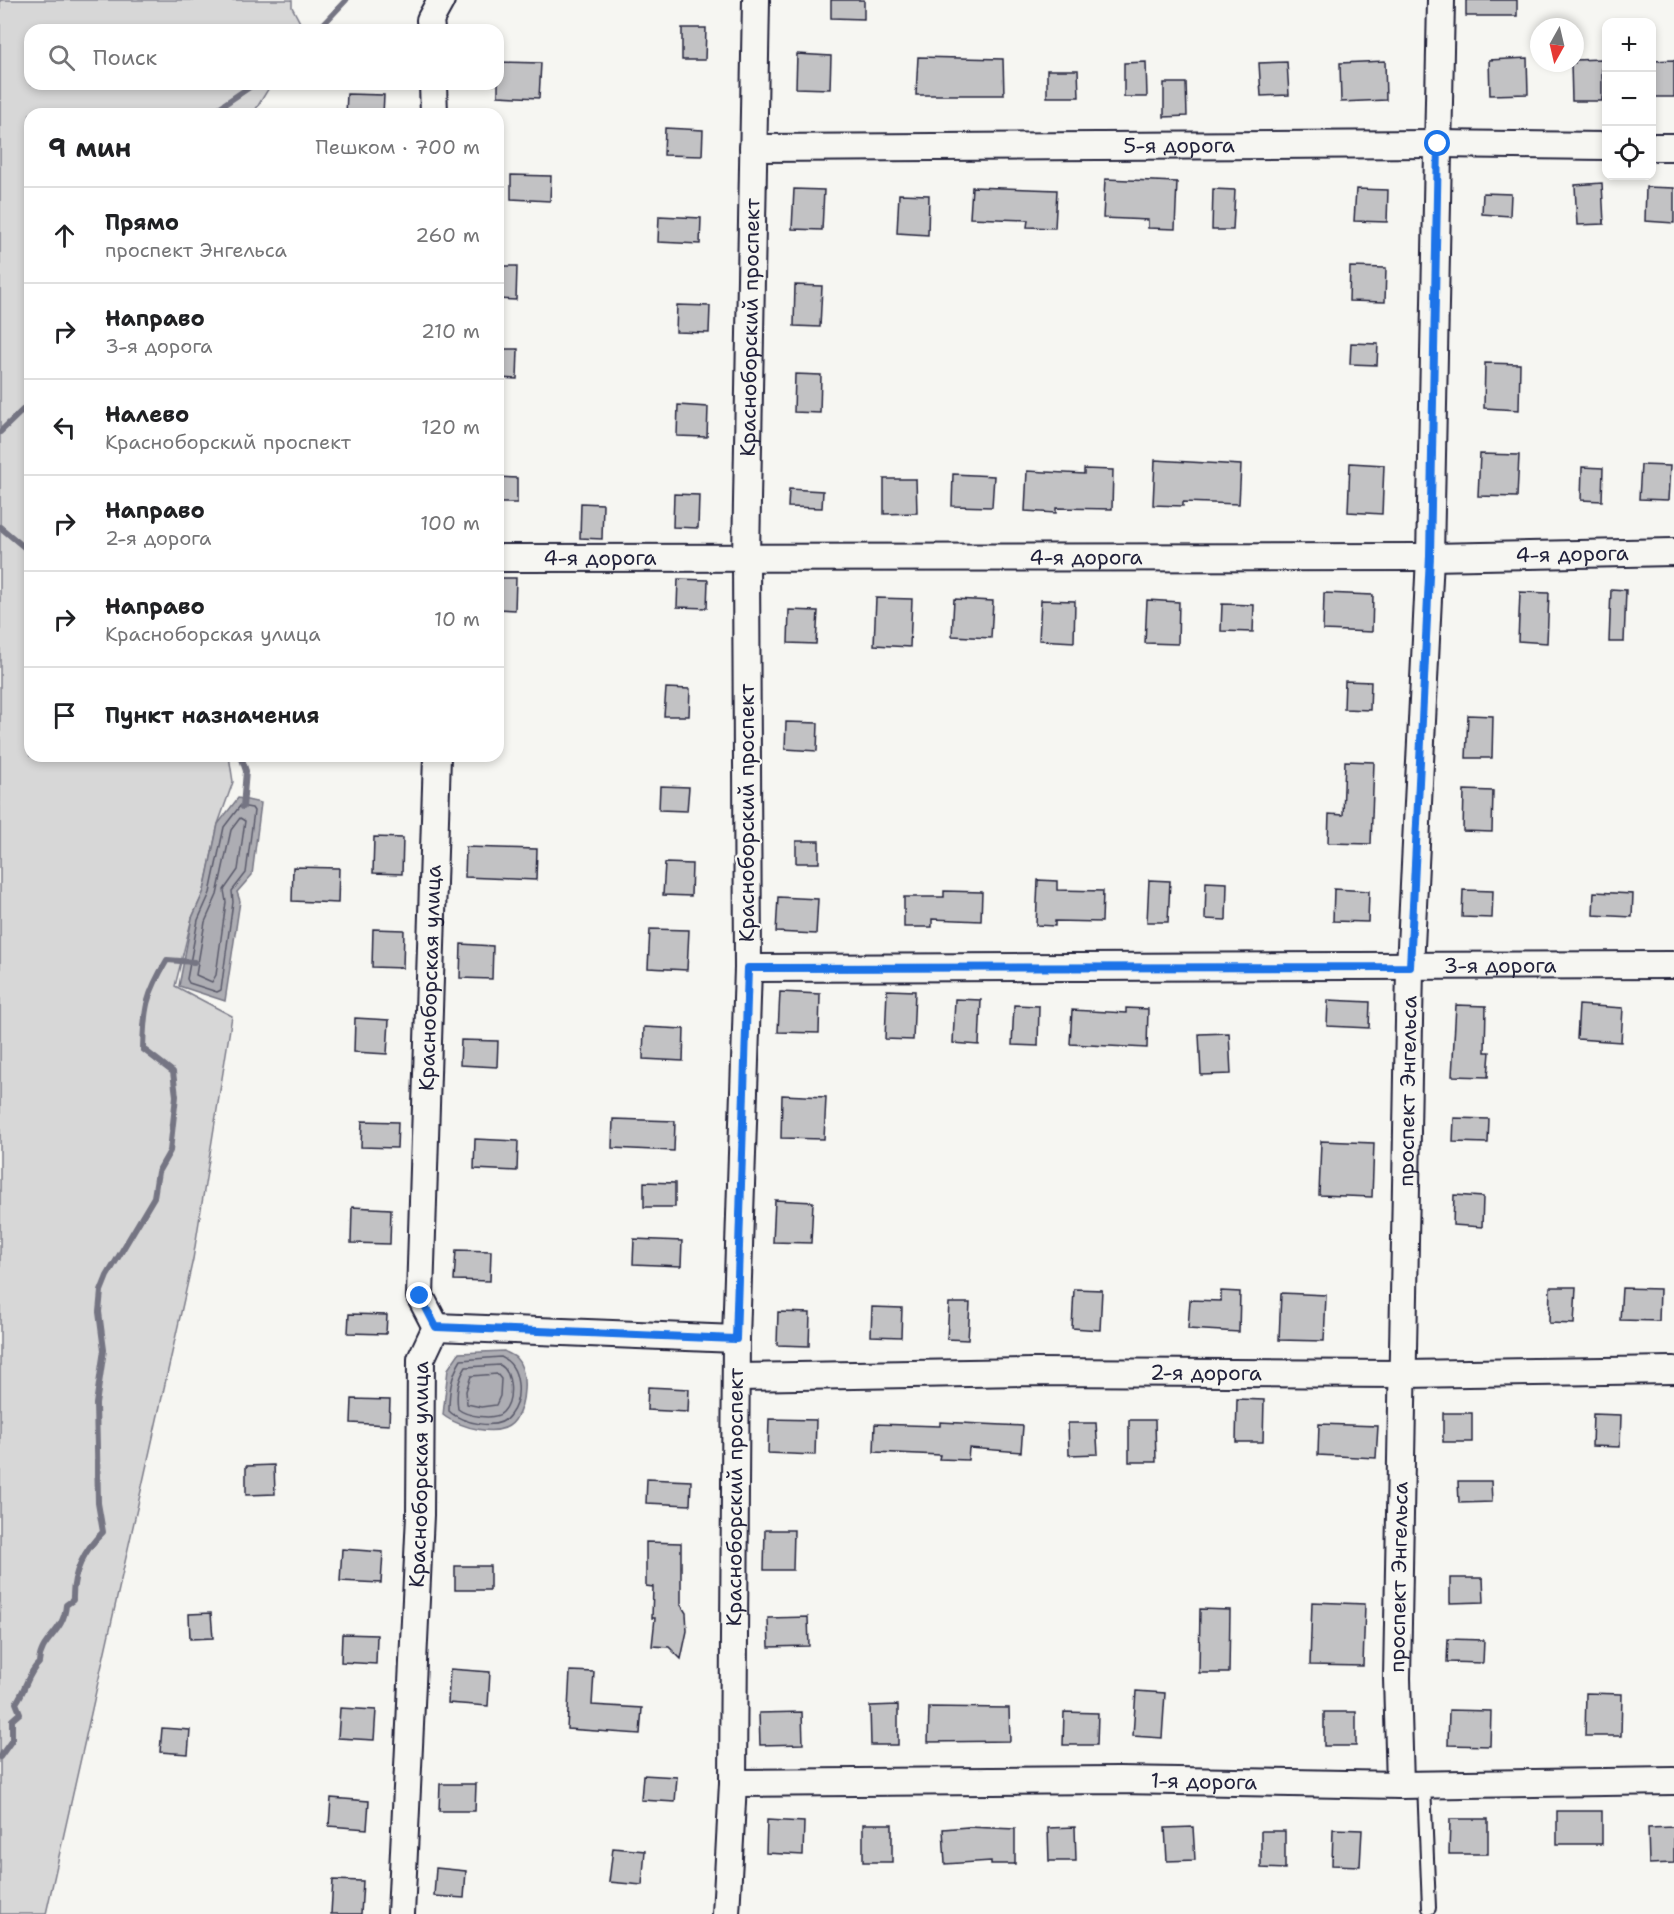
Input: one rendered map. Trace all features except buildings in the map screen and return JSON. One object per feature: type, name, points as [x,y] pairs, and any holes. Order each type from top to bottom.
[{"type":"street","points":[[430,24],[430,20],[441,0]]},
{"type":"street","name":"Красноборский проспект","points":[[726,1914],[733,1783],[736,1339],[748,968],[746,557],[756,0]]},
{"type":"street","name":"проспект Энгельса","points":[[1412,1784],[1397,1678],[1410,967],[1430,556],[1441,0]]},
{"type":"street","points":[[433,90],[434,108]]},
{"type":"street","name":"5-я дорога","points":[[753,148],[1438,144],[1602,146]]},
{"type":"street","points":[[1656,147],[1674,147]]},
{"type":"street","name":"4-я дорога","points":[[504,558],[1430,556],[1674,552]]},
{"type":"street","name":"Красноборская улица","points":[[401,1914],[420,1515],[421,1359],[436,1327],[420,1296],[437,762]]},
{"type":"street","name":"3-я дорога","points":[[748,968],[1674,965]]},
{"type":"street","points":[[436,1327],[736,1339]]},
{"type":"street","name":"2-я дорога","points":[[736,1377],[1032,1372],[1404,1374],[1674,1370]]},
{"type":"street","name":"1-я дорога","points":[[733,1783],[1119,1780],[1412,1784],[1674,1781]]},
{"type":"lane","points":[[1412,1784],[1429,1908]]},
{"type":"shaded area","points":[[0,0],[292,0],[292,7],[301,24],[24,24],[24,90],[268,90],[257,108],[24,108],[24,762],[230,762],[233,782],[218,824],[204,891],[192,918],[175,986],[232,1016],[193,1259],[46,1914],[0,1914]]},
{"type":"water","points":[[238,798],[261,803],[252,875],[237,892],[240,901],[225,1001],[179,986],[192,918],[204,891],[218,824]]},
{"type":"water","points":[[504,1351],[516,1358],[523,1371],[523,1398],[515,1420],[509,1426],[490,1430],[459,1424],[443,1415],[448,1369],[459,1353]]},
{"type":"waterway","points":[[324,24],[346,0]]},
{"type":"waterway","points":[[219,108],[245,90]]},
{"type":"waterway","points":[[0,432],[24,409]]},
{"type":"waterway","points":[[0,527],[24,547]]},
{"type":"waterway","points":[[243,762],[246,771],[243,807]]},
{"type":"waterway","points":[[0,1757],[12,1740],[12,1720],[20,1713],[16,1703],[39,1663],[43,1647],[61,1623],[66,1605],[73,1600],[73,1590],[80,1563],[103,1532],[98,1503],[96,1404],[104,1350],[99,1312],[101,1291],[107,1276],[154,1197],[158,1172],[170,1151],[176,1096],[173,1072],[143,1049],[145,1012],[150,993],[167,960],[194,962]]},
{"type":"route","points":[[420,1296],[436,1327],[482,1327],[736,1339],[748,968],[1410,967],[1430,556],[1438,144]]}]
